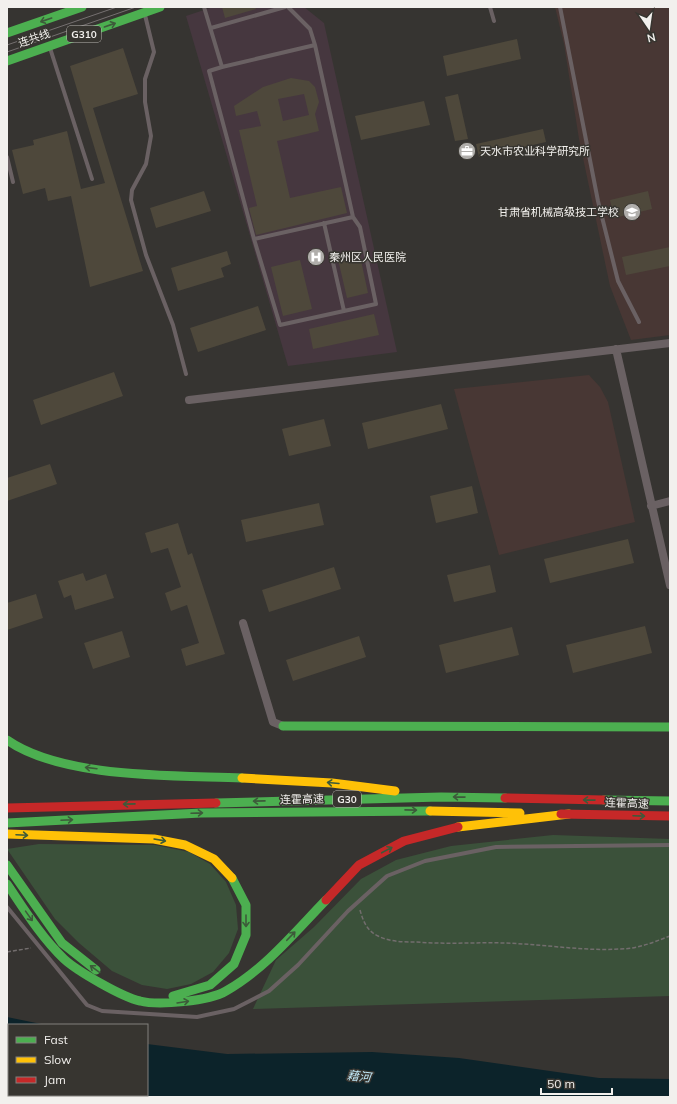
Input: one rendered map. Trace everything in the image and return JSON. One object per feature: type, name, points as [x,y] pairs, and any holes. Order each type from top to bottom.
[{"type":"main road","name":"G310","points":[[7,33],[82,7]]},
{"type":"main road","name":"连共线","points":[[7,61],[160,7]]},
{"type":"main road","points":[[283,726],[670,727]]},
{"type":"main road","points":[[7,740],[20,748],[68,765],[123,772],[332,783],[441,797]]},
{"type":"main road","name":"连霍高速","points":[[7,808],[441,797],[670,801]]},
{"type":"main road","name":"连霍高速","points":[[7,823],[201,813],[403,810],[670,816]]},
{"type":"main road","points":[[7,884],[35,925],[64,959],[102,984],[140,1001],[181,1003],[225,992],[262,966],[359,865],[404,841],[450,828],[569,814]]},
{"type":"main road","points":[[7,834],[154,839],[185,845],[214,859],[235,881],[246,905],[246,935],[234,964],[210,985],[172,996],[137,992],[97,971],[62,943],[7,865]]},
{"type":"street","points":[[189,400],[670,343]]},
{"type":"street","points":[[616,349],[670,584]]},
{"type":"street","points":[[651,506],[670,501]]},
{"type":"street","points":[[243,622],[273,722],[283,726]]},
{"type":"lane","points":[[204,7],[222,67]]},
{"type":"lane","points":[[210,28],[286,7],[310,28],[315,45],[353,217],[360,227],[376,304],[280,325],[254,239],[209,71],[315,45]]},
{"type":"lane","points":[[490,7],[494,21]]},
{"type":"lane","points":[[560,7],[601,216],[618,281],[639,322]]},
{"type":"lane","points":[[144,13],[154,52],[145,80],[145,102],[151,136],[146,164],[132,190],[131,200],[146,254],[172,325],[186,374]]},
{"type":"lane","points":[[49,46],[92,179]]},
{"type":"lane","points":[[7,157],[13,182]]},
{"type":"lane","points":[[254,239],[353,217]]},
{"type":"lane","points":[[324,223],[344,312]]},
{"type":"lane","points":[[7,907],[87,1005],[102,1011],[197,1017],[234,1009],[269,991],[298,965],[358,902],[386,876],[425,860],[496,847],[670,845]]},
{"type":"path","points":[[358,902],[364,922],[370,930],[378,936],[396,941],[448,944],[482,942],[517,943],[621,949],[646,946],[670,936]]},
{"type":"path","points":[[7,952],[39,946]]},
{"type":"shaded area","name":"秦州区人民医院","points":[[213,7],[304,7],[324,23],[397,352],[288,366],[186,16]]},
{"type":"shaded area","name":"甘肃省机械高级技工学校","points":[[555,7],[670,7],[670,335],[631,340],[610,286],[579,139],[564,44]]},
{"type":"shaded area","points":[[589,375],[600,387],[608,402],[635,522],[499,555],[454,389]]},
{"type":"green space","points":[[553,835],[670,839],[670,996],[253,1009],[276,960],[314,927],[361,879],[396,860],[451,846]]},
{"type":"green space","points":[[39,844],[155,845],[189,852],[210,864],[226,882],[236,905],[238,929],[229,953],[213,972],[191,984],[167,989],[142,985],[112,971],[79,943],[55,919],[7,849]]},
{"type":"water","name":"藉河","points":[[7,1017],[41,1024],[8,1024],[8,1096],[148,1096],[148,1044],[227,1054],[372,1052],[459,1058],[599,1078],[670,1079],[670,1097],[7,1097]]},
{"type":"building","points":[[222,7],[255,7],[256,9],[225,18]]},
{"type":"building","points":[[517,39],[521,59],[447,76],[443,56]]},
{"type":"building","points":[[123,48],[138,94],[93,108],[143,271],[90,287],[71,196],[48,201],[45,188],[23,194],[12,150],[34,145],[33,140],[67,131],[81,189],[105,183],[70,66]]},
{"type":"building","points":[[291,78],[309,81],[315,87],[319,102],[315,114],[319,131],[277,141],[290,198],[341,187],[347,213],[256,235],[249,208],[257,206],[239,130],[261,126],[257,111],[236,116],[234,106],[263,87]],"holes":[[[304,94],[309,115],[283,121],[278,99]]]},
{"type":"building","points":[[458,94],[468,139],[455,141],[445,97]]},
{"type":"building","points":[[424,101],[430,125],[361,140],[355,116]]},
{"type":"building","points":[[543,129],[546,142],[479,157],[476,144]]},
{"type":"building","points":[[204,191],[211,211],[156,228],[150,208]]},
{"type":"building","points":[[648,191],[652,209],[614,218],[610,200]]},
{"type":"building","points":[[670,247],[670,266],[626,275],[622,257]]},
{"type":"building","points":[[227,251],[231,264],[221,268],[224,277],[178,291],[171,268]]},
{"type":"building","points":[[359,251],[368,293],[347,298],[337,255]]},
{"type":"building","points":[[300,260],[312,309],[283,316],[271,267]]},
{"type":"building","points":[[258,306],[266,330],[198,352],[190,328]]},
{"type":"building","points":[[374,314],[379,335],[313,349],[309,329]]},
{"type":"building","points":[[114,372],[123,396],[41,425],[33,400]]},
{"type":"building","points":[[441,404],[448,429],[368,449],[362,423]]},
{"type":"building","points":[[324,419],[331,446],[289,456],[282,429]]},
{"type":"building","points":[[50,464],[57,484],[7,501],[7,478]]},
{"type":"building","points":[[472,486],[478,513],[436,523],[430,496]]},
{"type":"building","points":[[319,503],[324,525],[246,542],[241,520]]},
{"type":"building","points":[[178,523],[188,555],[192,553],[225,654],[186,666],[181,649],[199,643],[187,605],[171,611],[165,593],[181,587],[168,548],[151,553],[145,533]]},
{"type":"building","points":[[628,539],[634,563],[550,583],[544,559]]},
{"type":"building","points":[[490,565],[496,592],[454,602],[447,575]]},
{"type":"building","points":[[334,567],[341,589],[269,612],[262,590]]},
{"type":"building","points":[[83,573],[86,581],[106,574],[114,598],[75,610],[71,595],[64,598],[58,581]]},
{"type":"building","points":[[36,594],[43,618],[7,630],[7,603]]},
{"type":"building","points":[[645,626],[652,653],[573,673],[566,645]]},
{"type":"building","points":[[512,627],[519,655],[446,673],[439,645]]},
{"type":"building","points":[[122,631],[130,657],[93,669],[84,643]]},
{"type":"building","points":[[359,636],[366,657],[293,681],[286,660]]},
{"type":"tram line","points":[[7,45],[117,7]]},
{"type":"tram line","points":[[7,52],[136,7]]},
{"type":"traffic: fast","points":[[7,33],[82,7]]},
{"type":"traffic: fast","points":[[7,61],[160,7]]},
{"type":"traffic: fast","points":[[283,726],[670,727]]},
{"type":"traffic: fast","points":[[7,740],[30,753],[58,762],[88,768],[153,775],[242,778]]},
{"type":"traffic: fast","points":[[216,803],[441,797],[505,798]]},
{"type":"traffic: fast","points":[[604,800],[670,801]]},
{"type":"traffic: fast","points":[[7,823],[201,813],[430,811]]},
{"type":"traffic: fast","points":[[7,865],[62,943],[96,970]]},
{"type":"traffic: fast","points":[[173,996],[210,985],[234,964],[246,935],[246,905],[232,878]]},
{"type":"traffic: fast","points":[[7,884],[40,932],[70,964],[100,983],[132,999],[159,1003],[196,1000],[218,995],[226,991],[254,972],[267,961],[326,900]]},
{"type":"traffic: slow","points":[[242,778],[332,783],[395,791]]},
{"type":"traffic: slow","points":[[430,811],[520,813]]},
{"type":"traffic: slow","points":[[458,827],[569,814]]},
{"type":"traffic: slow","points":[[7,834],[154,839],[185,845],[214,859],[232,878]]},
{"type":"traffic: jam","points":[[505,798],[604,800]]},
{"type":"traffic: jam","points":[[7,808],[216,803]]},
{"type":"traffic: jam","points":[[561,814],[670,816]]},
{"type":"traffic: jam","points":[[326,900],[359,865],[404,841],[458,827]]},
{"type":"place","name":"天水市农业科学研究所","points":[[467,151]]},
{"type":"place","name":"甘肃省机械高级技工学校","points":[[632,212]]},
{"type":"place","name":"秦州区人民医院","points":[[316,257]]}]
